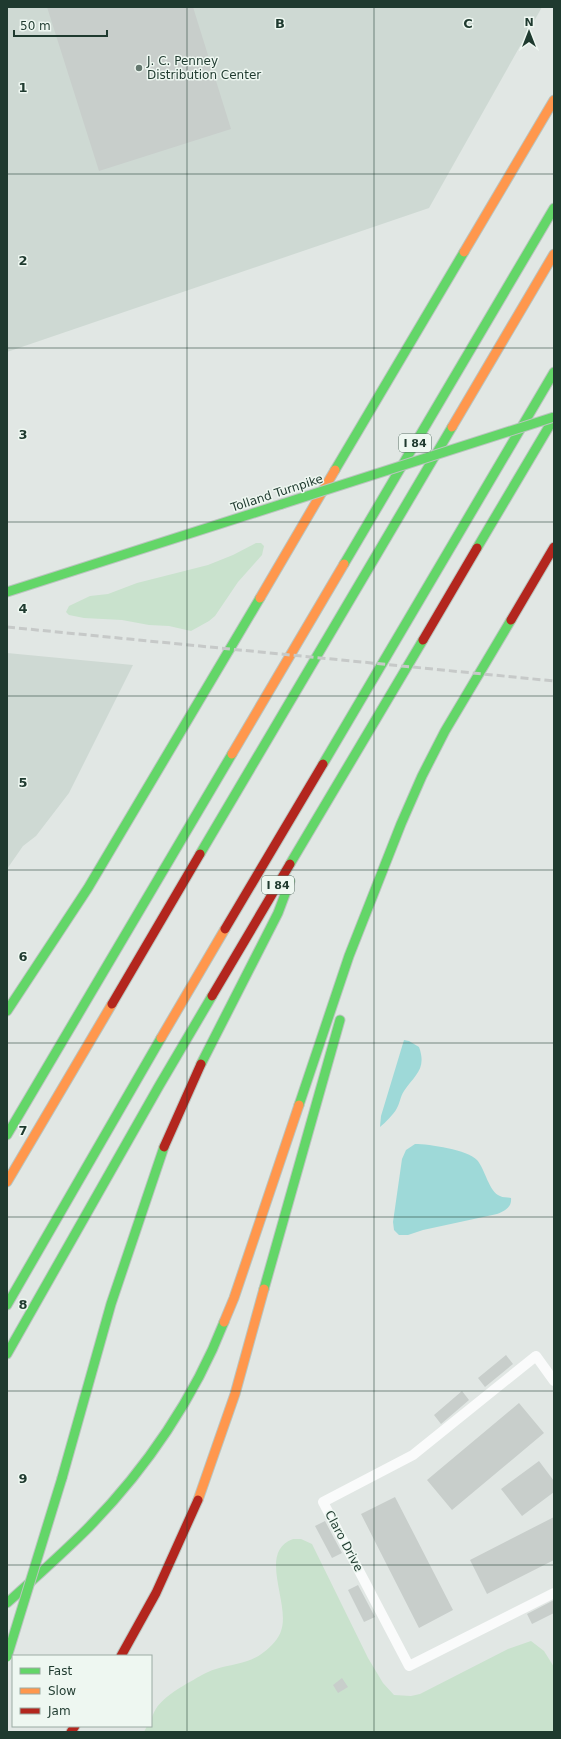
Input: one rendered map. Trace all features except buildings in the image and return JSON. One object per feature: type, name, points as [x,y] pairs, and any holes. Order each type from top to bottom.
[{"type":"main road","points":[[7,1011],[88,888],[554,100]]},
{"type":"main road","name":"I 84","points":[[7,1136],[554,208]]},
{"type":"main road","points":[[7,1182],[554,254]]},
{"type":"main road","points":[[7,1305],[107,1129],[554,372]]},
{"type":"main road","name":"I 84","points":[[7,1354],[129,1138],[554,417]]},
{"type":"main road","name":"Tolland Turnpike","points":[[7,592],[554,417]]},
{"type":"main road","points":[[7,1603],[78,1538],[126,1485],[168,1429],[204,1367],[231,1305],[349,956],[401,824],[434,754],[458,710],[554,547]]},
{"type":"main road","points":[[7,1657],[62,1478],[111,1304],[160,1159],[182,1103],[278,913],[288,887],[298,852]]},
{"type":"main road","points":[[350,981],[368,910]]},
{"type":"main road","points":[[122,1655],[157,1591],[177,1550],[202,1491],[216,1452],[241,1372],[342,1012]]},
{"type":"main road","points":[[7,1120],[24,1106]]},
{"type":"street","name":"Claro Drive","points":[[554,1381],[536,1356],[413,1455],[323,1502],[409,1666],[554,1593]]},
{"type":"shaded area","points":[[7,7],[542,7],[429,208],[7,352]]},
{"type":"shaded area","points":[[7,653],[133,665],[69,793],[36,836],[23,846],[7,869]]},
{"type":"green space","points":[[256,543],[261,543],[264,546],[262,555],[238,582],[215,616],[191,631],[169,626],[149,625],[122,620],[84,618],[69,615],[66,612],[69,606],[90,596],[108,594],[137,583],[208,565],[233,555]]},
{"type":"green space","points":[[293,1539],[301,1539],[312,1544],[368,1658],[383,1683],[394,1695],[411,1696],[420,1694],[508,1649],[531,1641],[544,1651],[554,1667],[554,1732],[144,1732],[146,1727],[152,1727],[154,1712],[162,1701],[168,1696],[212,1670],[241,1663],[259,1656],[277,1639],[281,1631],[283,1620],[276,1567],[277,1555],[283,1546]]},
{"type":"water","points":[[404,1040],[409,1041],[419,1047],[422,1061],[421,1066],[416,1076],[403,1093],[396,1110],[380,1127],[381,1116]]},
{"type":"water","points":[[415,1144],[448,1148],[472,1156],[480,1164],[496,1194],[511,1198],[509,1206],[497,1214],[423,1230],[408,1235],[399,1235],[394,1230],[393,1222],[402,1159],[406,1150]]},
{"type":"railway","points":[[7,627],[554,681]]},
{"type":"traffic: fast","points":[[344,564],[554,208]]},
{"type":"traffic: fast","points":[[335,470],[464,252]]},
{"type":"traffic: fast","points":[[323,764],[554,372]]},
{"type":"traffic: fast","points":[[282,504],[554,417]]},
{"type":"traffic: fast","points":[[477,548],[554,418]]},
{"type":"traffic: fast","points":[[200,854],[452,427]]},
{"type":"traffic: fast","points":[[7,592],[282,504]]},
{"type":"traffic: fast","points":[[7,1011],[88,888],[260,598]]},
{"type":"traffic: fast","points":[[299,1105],[349,956],[401,824],[422,776],[445,731],[511,620]]},
{"type":"traffic: fast","points":[[290,864],[423,640]]},
{"type":"traffic: fast","points":[[7,1135],[232,754]]},
{"type":"traffic: fast","points":[[201,1064],[278,913],[290,881]]},
{"type":"traffic: fast","points":[[7,1354],[159,1086],[212,996]]},
{"type":"traffic: fast","points":[[264,1289],[340,1020]]},
{"type":"traffic: fast","points":[[7,1305],[161,1038]]},
{"type":"traffic: fast","points":[[62,1478],[111,1304],[164,1147]]},
{"type":"traffic: fast","points":[[7,1603],[89,1527],[130,1481],[167,1431],[184,1405],[199,1378],[224,1322]]},
{"type":"traffic: fast","points":[[7,1657],[62,1478]]},
{"type":"traffic: slow","points":[[464,252],[554,100]]},
{"type":"traffic: slow","points":[[452,427],[554,254]]},
{"type":"traffic: slow","points":[[260,598],[335,470]]},
{"type":"traffic: slow","points":[[232,754],[344,564]]},
{"type":"traffic: slow","points":[[161,1038],[225,929]]},
{"type":"traffic: slow","points":[[7,1182],[112,1004]]},
{"type":"traffic: slow","points":[[224,1322],[234,1298],[299,1105]]},
{"type":"traffic: slow","points":[[198,1500],[235,1394],[264,1289]]},
{"type":"traffic: jam","points":[[511,620],[554,547]]},
{"type":"traffic: jam","points":[[423,640],[477,548]]},
{"type":"traffic: jam","points":[[225,929],[323,764]]},
{"type":"traffic: jam","points":[[112,1004],[200,854]]},
{"type":"traffic: jam","points":[[212,996],[290,864]]},
{"type":"traffic: jam","points":[[164,1147],[201,1064]]},
{"type":"traffic: jam","points":[[122,1655],[156,1593],[198,1500]]},
{"type":"traffic: jam","points":[[71,1732],[74,1727]]},
{"type":"place","name":"J. C. Penney Distribution Center","points":[[139,68]]}]
